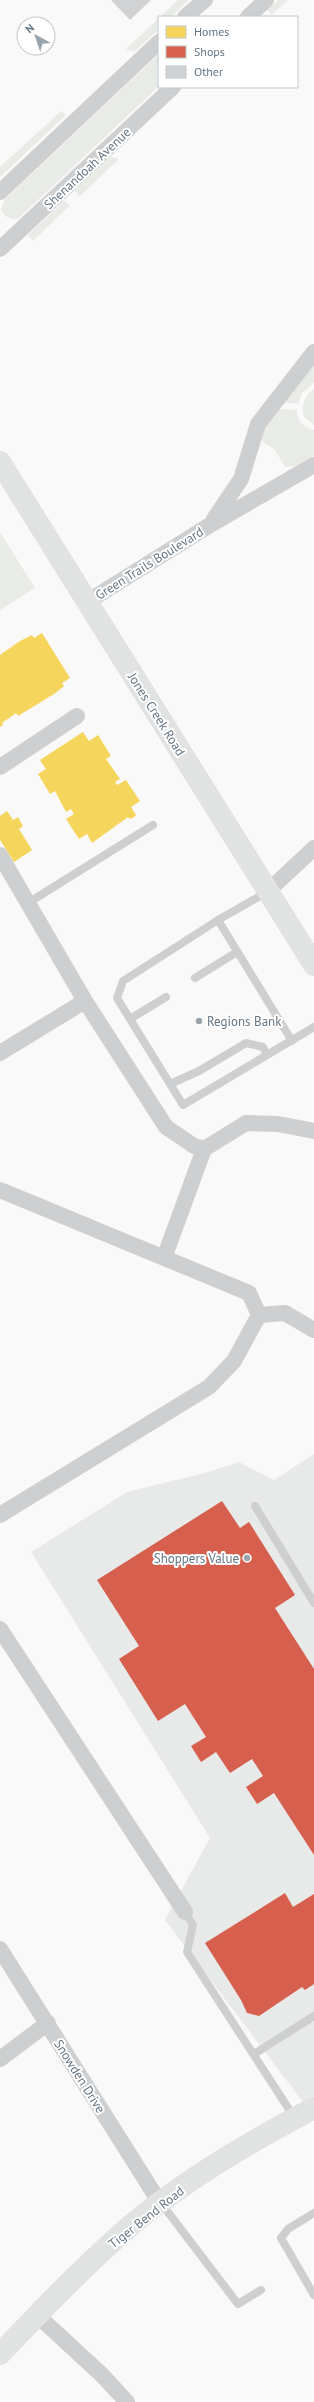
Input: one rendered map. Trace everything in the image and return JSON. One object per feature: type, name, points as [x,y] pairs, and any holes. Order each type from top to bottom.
[{"type":"main road","name":"Jones Creek Road","points":[[1,467],[314,965]]},
{"type":"main road","name":"Tiger Bend Road","points":[[0,2354],[103,2250],[160,2203],[255,2139],[308,2114]]},
{"type":"street","points":[[186,16],[204,0]]},
{"type":"street","points":[[249,16],[266,0]]},
{"type":"street","points":[[0,192],[158,43]]},
{"type":"street","name":"Shenandoah Avenue","points":[[2,243],[172,88]]},
{"type":"street","name":"Green Trails Boulevard","points":[[210,525],[231,496],[241,479],[258,424],[314,352]]},
{"type":"street","name":"Green Trails Boulevard","points":[[87,602],[210,525],[314,465]]},
{"type":"street","points":[[0,767],[77,716]]},
{"type":"street","points":[[268,892],[314,848]]},
{"type":"street","points":[[0,856],[85,1001],[166,1127],[194,1146],[204,1149]]},
{"type":"street","points":[[0,1053],[85,1001]]},
{"type":"street","points":[[164,1258],[204,1149],[246,1122],[278,1124],[314,1131]]},
{"type":"street","points":[[0,1190],[249,1293],[259,1315]]},
{"type":"street","points":[[259,1315],[285,1313],[314,1330]]},
{"type":"street","points":[[0,1515],[209,1387],[234,1361],[259,1315]]},
{"type":"street","points":[[0,1629],[185,1912]]},
{"type":"street","name":"Snowden Drive","points":[[0,1949],[160,2203]]},
{"type":"street","points":[[0,2059],[48,2024]]},
{"type":"street","points":[[38,2315],[102,2375],[127,2402]]},
{"type":"lane","points":[[28,903],[153,824]]},
{"type":"lane","points":[[268,892],[218,920],[124,981],[117,998],[183,1105],[314,1027]]},
{"type":"lane","points":[[218,920],[292,1041]]},
{"type":"lane","points":[[195,978],[237,952]]},
{"type":"lane","points":[[130,1019],[166,997]]},
{"type":"lane","points":[[170,1084],[199,1071],[246,1043],[263,1047],[267,1055]]},
{"type":"lane","points":[[255,1506],[314,1603]]},
{"type":"lane","points":[[185,1912],[193,1925],[187,1952],[254,2054],[308,2114]]},
{"type":"lane","points":[[254,2054],[314,2016]]},
{"type":"lane","points":[[160,2203],[238,2304],[260,2290]]},
{"type":"lane","points":[[314,2213],[288,2229],[281,2238],[314,2295]]},
{"type":"shaded area","points":[[178,0],[189,0],[172,16],[161,16]]},
{"type":"shaded area","points":[[278,0],[288,0],[272,15],[267,10]]},
{"type":"shaded area","points":[[158,19],[158,30],[134,52],[126,49]]},
{"type":"shaded area","points":[[158,55],[158,87],[20,217],[11,219],[2,212],[1,209],[5,199]]},
{"type":"shaded area","points":[[61,111],[66,115],[0,177],[0,167]]},
{"type":"shaded area","points":[[111,157],[119,159],[79,197],[75,190]]},
{"type":"shaded area","points":[[64,201],[70,205],[33,241],[28,235]]},
{"type":"shaded area","points":[[314,363],[314,383],[302,393],[298,404],[282,402]]},
{"type":"shaded area","points":[[314,389],[314,425],[304,417],[303,405],[308,395]]},
{"type":"shaded area","points":[[277,409],[297,410],[301,423],[314,430],[314,456],[296,466],[285,467],[275,450],[262,441],[262,432]]},
{"type":"shaded area","points":[[0,532],[35,588],[0,610]]},
{"type":"shaded area","points":[[314,1454],[314,2107],[309,2110],[165,1920],[210,1838],[31,1552],[127,1492],[205,1473],[239,1462],[274,1480]]},
{"type":"building: Homes","points":[[42,633],[70,678],[62,683],[64,686],[54,694],[18,716],[16,713],[2,723],[3,725],[0,727],[0,655],[20,641],[32,635],[34,638]]},
{"type":"building: Homes","points":[[83,732],[89,741],[98,735],[111,756],[106,759],[120,779],[115,782],[117,785],[126,780],[140,801],[131,807],[136,815],[134,817],[130,819],[128,817],[92,843],[87,834],[79,839],[66,819],[74,814],[71,809],[66,812],[55,791],[50,794],[38,774],[46,769],[40,760]]},
{"type":"building: Homes","points":[[7,811],[13,820],[18,817],[23,826],[19,829],[32,850],[14,862],[0,840],[0,816]]},
{"type":"building: Shops","points":[[222,1501],[240,1528],[249,1522],[295,1595],[275,1608],[314,1669],[314,1855],[274,1793],[257,1804],[246,1787],[263,1776],[252,1759],[230,1773],[216,1752],[201,1762],[191,1746],[206,1737],[185,1704],[158,1721],[119,1659],[139,1646],[97,1580]]},
{"type":"building: Shops","points":[[285,1893],[293,1907],[314,1894],[314,1984],[305,1990],[302,1987],[259,2016],[247,2013],[241,2000],[205,1943]]},
{"type":"building: Other","points":[[111,0],[151,0],[130,20]]},
{"type":"place","name":"Regions Bank","points":[[199,1021]]},
{"type":"place","name":"Shoppers Value","points":[[247,1558]]}]
